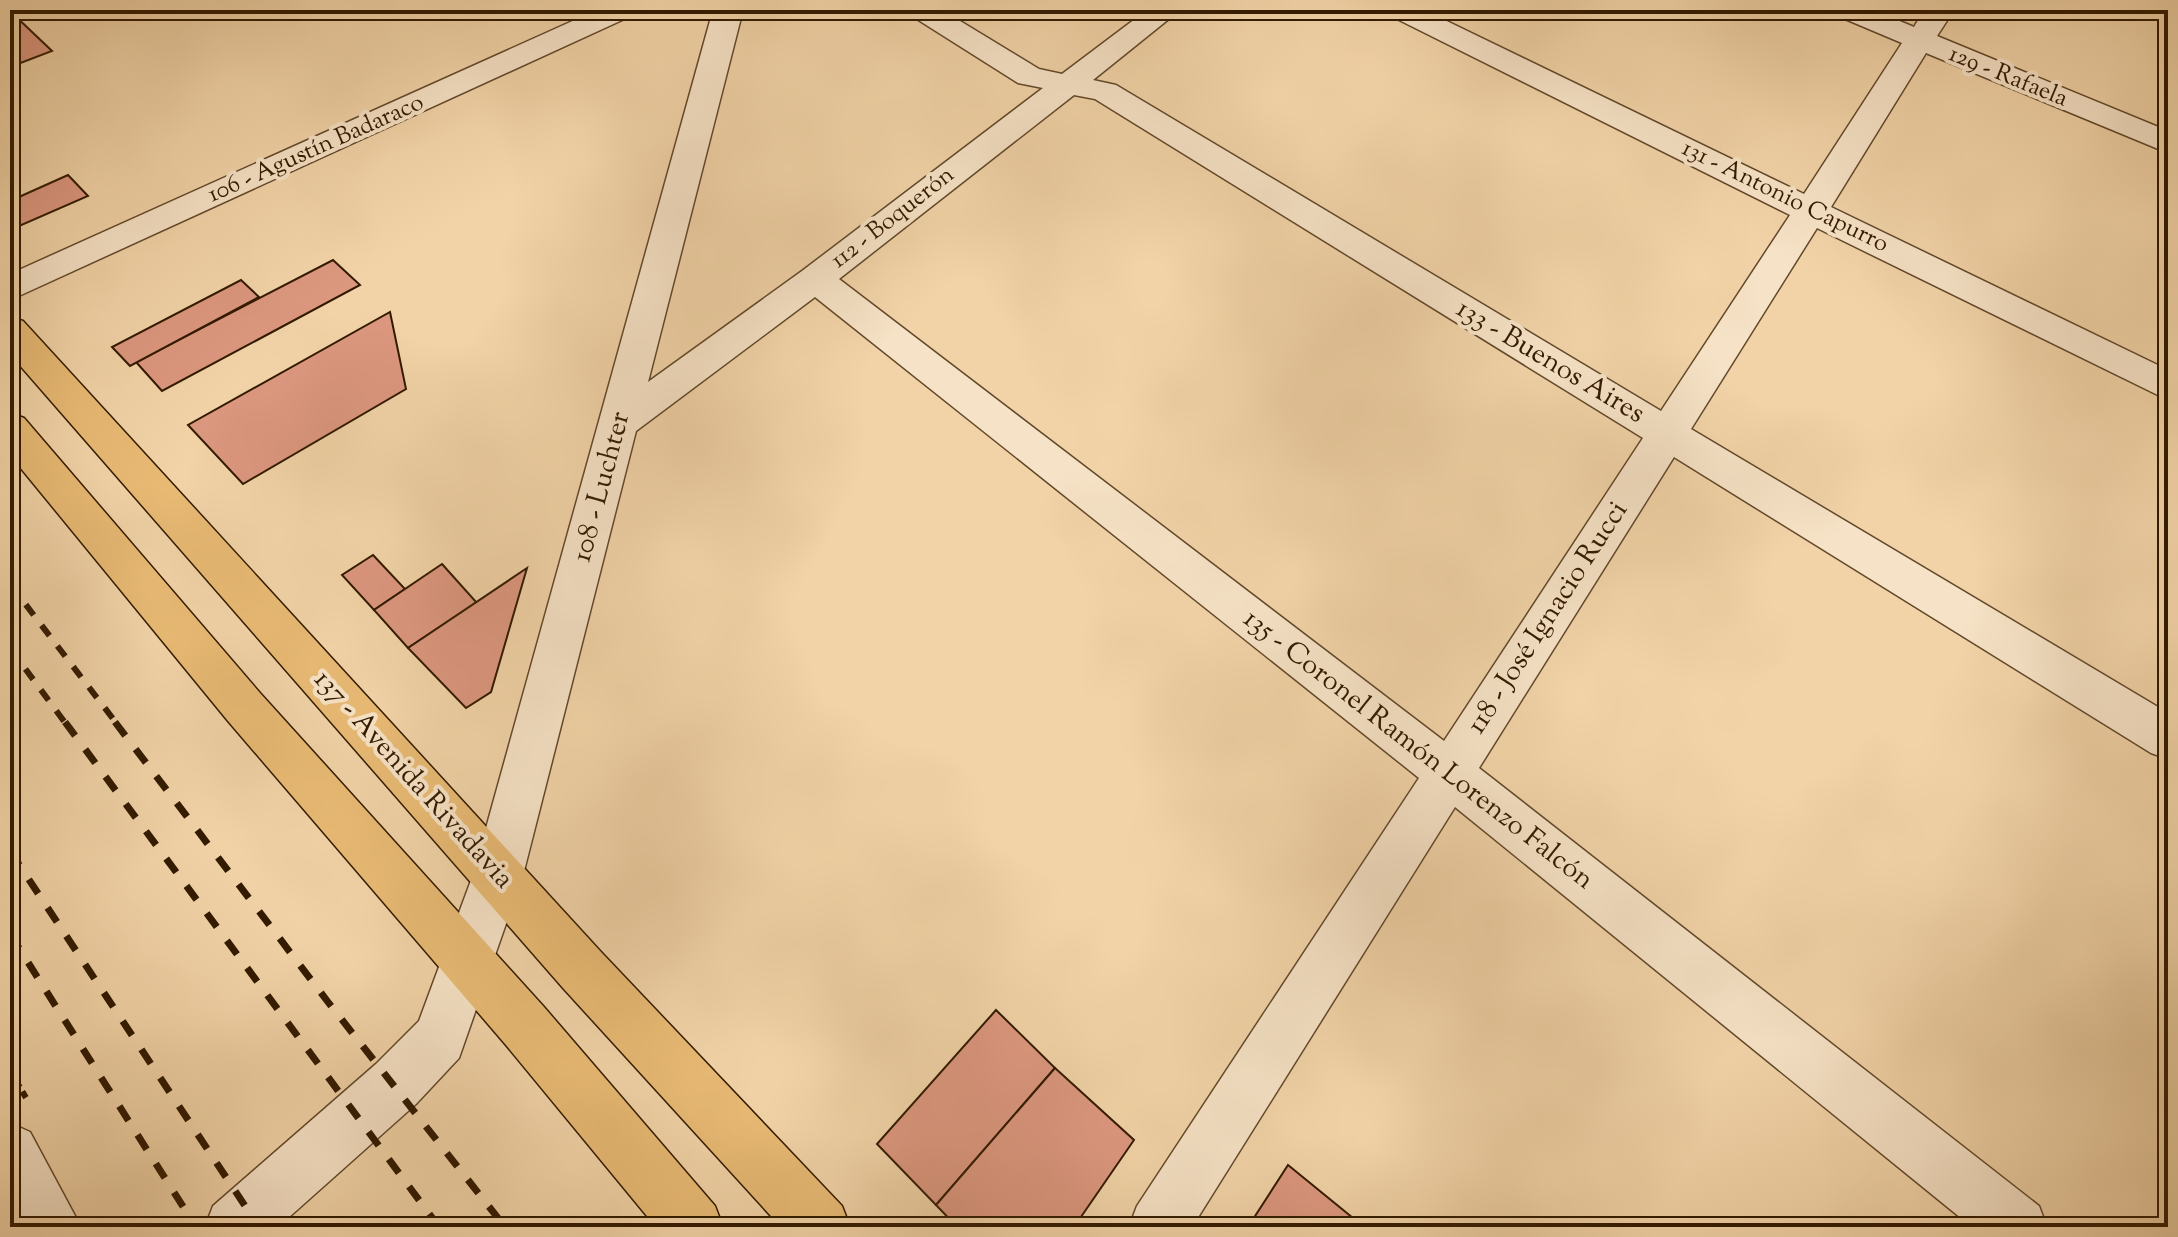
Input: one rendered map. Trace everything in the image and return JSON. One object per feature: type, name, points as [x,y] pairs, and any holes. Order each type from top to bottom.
[{"type":"main road","name":"137 - Avenida Rivadavia","points":[[10,330],[582,970],[821,1227]]},
{"type":"main road","points":[[10,428],[244,707],[469,961],[694,1227]]},
{"type":"street","name":"106 - Agustín Badaraco","points":[[10,288],[621,10]]},
{"type":"street","name":"108 - Luchter","points":[[234,1227],[396,1084],[440,1039],[498,875],[728,10]]},
{"type":"street","name":"133 - Buenos Aires","points":[[922,10],[1029,76],[1105,92],[2168,738]]},
{"type":"street","name":"112 - Boquerón","points":[[619,423],[815,279],[1165,10]]},
{"type":"street","name":"131 - Antonio Capurro","points":[[1401,10],[2168,386]]},
{"type":"street","name":"129 - Rafaela","points":[[1848,10],[1928,25],[2168,143]]},
{"type":"street","name":"118 - José Ignacio Rucci","points":[[1158,1227],[1928,25]]},
{"type":"street","name":"135 - Coronel Ramón Lorenzo Falcón","points":[[815,279],[1448,772],[2018,1227]]},
{"type":"street","points":[[10,1152],[52,1227]]},
{"type":"building","points":[[10,11],[52,51],[10,67]]},
{"type":"building","points":[[68,175],[88,196],[10,230],[10,201]]},
{"type":"building","points":[[333,260],[360,285],[162,391],[136,362]]},
{"type":"building","points":[[241,280],[259,297],[130,366],[112,347]]},
{"type":"building","points":[[390,312],[406,389],[243,484],[188,425]]},
{"type":"building","points":[[373,555],[405,589],[374,610],[342,575]]},
{"type":"building","points":[[442,564],[477,603],[408,648],[374,610]]},
{"type":"building","points":[[527,568],[491,692],[466,708],[408,648]]},
{"type":"building","points":[[996,1010],[1055,1068],[936,1205],[877,1144]]},
{"type":"building","points":[[1055,1068],[1134,1140],[1074,1227],[957,1227],[936,1205]]},
{"type":"building","points":[[1288,1165],[1364,1227],[1248,1227]]},
{"type":"railway","points":[[10,584],[117,724]]},
{"type":"railway","points":[[10,648],[66,724]]},
{"type":"railway","points":[[65,722],[439,1227]]},
{"type":"railway","points":[[115,722],[328,1002],[505,1227]]},
{"type":"railway","points":[[10,851],[259,1227]]},
{"type":"railway","points":[[10,934],[196,1227]]}]
